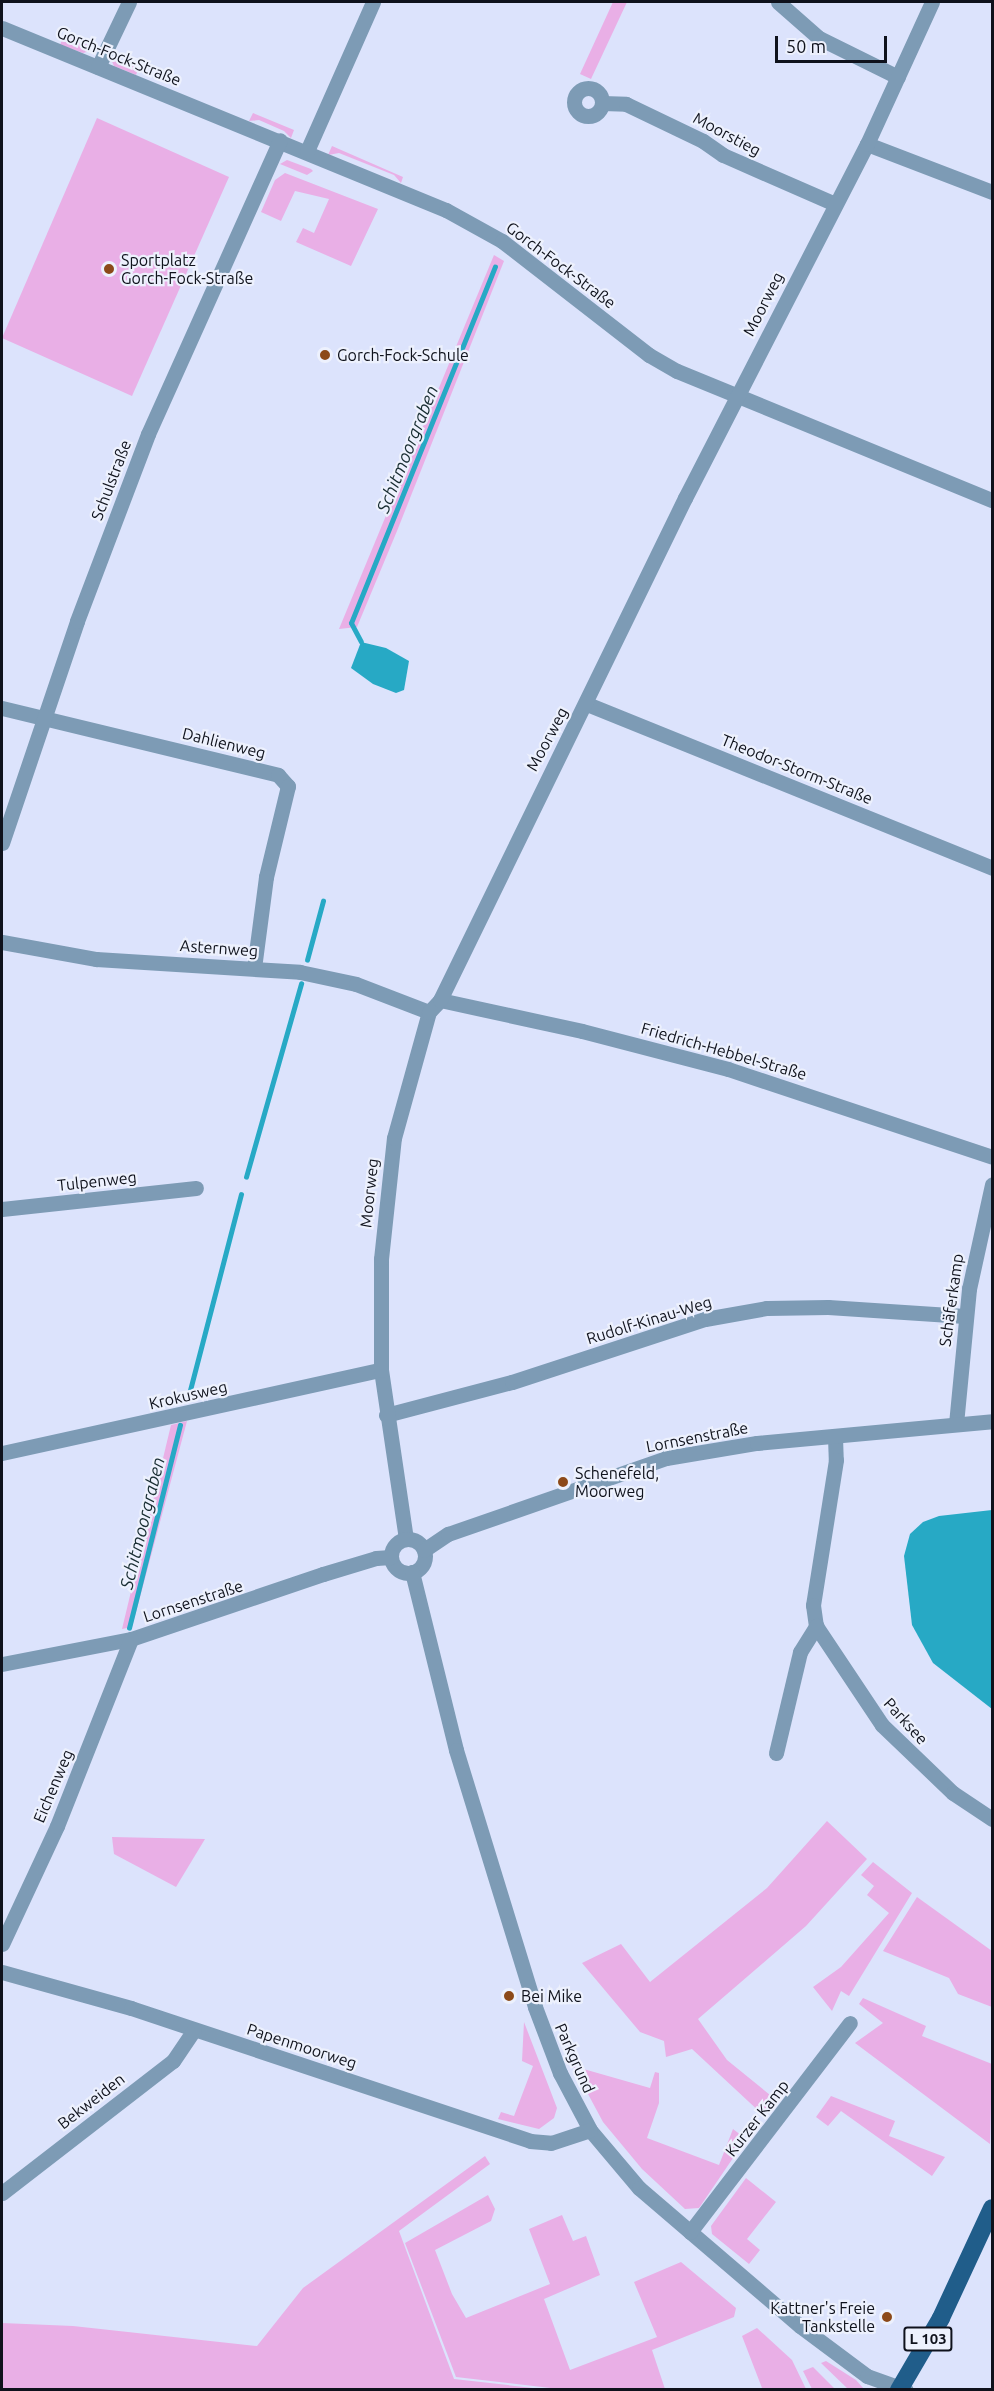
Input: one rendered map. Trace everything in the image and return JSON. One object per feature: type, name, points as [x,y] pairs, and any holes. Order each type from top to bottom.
[{"type":"main road","name":"L 103","points":[[902,2389],[940,2318],[993,2208]]},
{"type":"street","points":[[98,67],[129,2]]},
{"type":"street","points":[[307,151],[373,2]]},
{"type":"street","points":[[778,2],[819,38],[898,77]]},
{"type":"street","name":"Moorweg","points":[[406,1539],[381,1370],[381,1259],[386,1183],[394,1138],[429,1012],[440,1000],[571,728],[587,704],[735,397],[867,144],[933,2]]},
{"type":"street","name":"Gorch-Fock-Straße","points":[[2,28],[307,151],[480,228],[542,269],[649,355],[735,397],[993,500]]},
{"type":"street","name":"Moorstieg","points":[[602,103],[626,104],[703,141],[723,155],[835,204]]},
{"type":"street","name":"Schulstraße","points":[[2,843],[44,719],[148,434],[279,140]]},
{"type":"street","points":[[867,144],[993,192]]},
{"type":"street","name":"Theodor-Storm-Straße","points":[[587,704],[993,868]]},
{"type":"street","name":"Dahlienweg","points":[[2,708],[278,775],[288,786],[262,899],[254,968]]},
{"type":"street","name":"Asternweg","points":[[2,942],[96,959],[254,968],[356,984],[429,1012]]},
{"type":"street","name":"Friedrich-Hebbel-Straße","points":[[440,1000],[728,1069],[993,1157]]},
{"type":"street","name":"Schäferkamp","points":[[956,1424],[965,1316],[993,1184]]},
{"type":"street","name":"Tulpenweg","points":[[2,1209],[196,1188]]},
{"type":"street","name":"Rudolf-Kinau-Weg","points":[[387,1414],[512,1382],[705,1319],[767,1308],[828,1306],[965,1316]]},
{"type":"street","name":"Krokusweg","points":[[2,1453],[381,1370]]},
{"type":"street","name":"Lornsenstraße","points":[[424,1550],[448,1534],[666,1458],[835,1437],[993,1421]]},
{"type":"street","points":[[776,1753],[800,1652],[816,1626],[813,1605],[835,1471],[835,1437]]},
{"type":"street","points":[[406,1539],[416,1541],[424,1550],[422,1566],[412,1572],[398,1570],[391,1557],[393,1547],[406,1539]]},
{"type":"street","name":"Lornsenstraße","points":[[2,1664],[131,1639],[322,1574],[376,1557],[391,1557]]},
{"type":"street","name":"Parkgrund","points":[[412,1572],[456,1750],[535,2007],[560,2073],[590,2130],[639,2188],[690,2232],[867,2376],[902,2389]]},
{"type":"street","name":"Parksee","points":[[816,1626],[882,1725],[953,1793],[993,1819]]},
{"type":"street","name":"Eichenweg","points":[[2,1944],[57,1826],[131,1639]]},
{"type":"street","name":"Papenmoorweg","points":[[2,1972],[66,1988],[530,2141],[551,2143],[590,2130]]},
{"type":"street","name":"Kurzer Kamp","points":[[690,2232],[850,2023]]},
{"type":"street","name":"Bekweiden","points":[[2,2193],[173,2061],[194,2030]]},
{"type":"shaded area","points":[[613,2],[627,2],[591,79],[580,74]]},
{"type":"shaded area","points":[[64,35],[97,49],[83,53],[60,45]]},
{"type":"shaded area","points":[[109,55],[139,67],[136,75],[114,66]]},
{"type":"shaded area","points":[[253,113],[294,130],[291,138],[284,131],[259,120],[249,121]]},
{"type":"shaded area","name":"Sportplatz Gorch-Fock-Straße","points":[[97,118],[229,177],[132,396],[2,338]]},
{"type":"shaded area","points":[[332,146],[403,177],[401,183],[394,175],[339,153],[328,155]]},
{"type":"shaded area","points":[[287,160],[313,171],[307,175],[280,164]]},
{"type":"shaded area","points":[[285,173],[378,209],[351,266],[296,242],[303,228],[314,233],[329,199],[295,191],[281,221],[261,212],[275,180]]},
{"type":"shaded area","points":[[494,255],[504,261],[397,531],[357,627],[339,629]]},
{"type":"shaded area","points":[[187,1421],[132,1627],[122,1629],[171,1425]]},
{"type":"shaded area","points":[[827,1821],[867,1859],[806,1926],[698,2019],[727,2060],[770,2095],[772,2103],[763,2115],[692,2049],[666,2057],[664,2041],[640,2032],[582,1963],[621,1944],[650,1982],[767,1888]]},
{"type":"shaded area","points":[[112,1837],[205,1839],[176,1887],[114,1854]]},
{"type":"shaded area","points":[[873,1862],[912,1893],[849,1996],[841,1991],[832,2011],[813,1987],[841,1967],[889,1913],[867,1895],[874,1886],[861,1875]]},
{"type":"shaded area","points":[[917,1897],[992,1951],[992,2007],[958,1994],[949,1978],[883,1951]]},
{"type":"shaded area","points":[[863,1998],[926,2026],[922,2036],[992,2064],[990,2144],[855,2043],[883,2023],[859,2004]]},
{"type":"shaded area","points":[[524,2022],[557,2108],[554,2118],[539,2129],[498,2119],[501,2112],[514,2116],[533,2066],[522,2061]]},
{"type":"shaded area","points":[[573,2066],[650,2088],[655,2072],[659,2073],[659,2103],[647,2138],[719,2165],[733,2129],[746,2139],[699,2208],[685,2209],[642,2169],[603,2122]]},
{"type":"shaded area","points":[[831,2096],[895,2121],[889,2136],[945,2157],[932,2176],[841,2111],[828,2126],[816,2117]]},
{"type":"shaded area","points":[[485,2156],[490,2164],[399,2231],[454,2379],[542,2389],[2,2389],[2,2323],[73,2326],[257,2346],[303,2288]]},
{"type":"shaded area","points":[[746,2178],[776,2202],[747,2239],[760,2250],[749,2264],[712,2234],[711,2226]]},
{"type":"shaded area","points":[[488,2195],[495,2209],[491,2221],[435,2250],[452,2294],[466,2318],[550,2284],[529,2229],[562,2215],[573,2241],[586,2236],[600,2275],[544,2299],[570,2370],[657,2337],[634,2282],[681,2262],[736,2308],[734,2317],[652,2350],[665,2389],[559,2389],[456,2377],[405,2243]]},
{"type":"shaded area","points":[[757,2328],[792,2360],[806,2389],[758,2389],[762,2388],[742,2336]]},
{"type":"shaded area","points":[[826,2361],[856,2380],[864,2389],[848,2389],[821,2363]]},
{"type":"shaded area","points":[[813,2367],[835,2389],[812,2389],[803,2371]]},
{"type":"water","points":[[361,642],[386,648],[409,661],[404,690],[396,693],[373,684],[351,668]]},
{"type":"water","points":[[992,1510],[992,1709],[933,1663],[912,1625],[904,1556],[910,1534],[923,1522],[939,1516]]},
{"type":"waterway","name":"Schitmoorgraben","points":[[361,642],[351,623],[495,267]]},
{"type":"waterway","name":"Schitmoorgraben","points":[[307,960],[323,901]]},
{"type":"waterway","name":"Schitmoorgraben","points":[[246,1177],[301,984]]},
{"type":"waterway","name":"Schitmoorgraben","points":[[189,1394],[241,1195]]},
{"type":"waterway","name":"Schitmoorgraben","points":[[129,1628],[180,1425]]},
{"type":"place","name":"Sportplatz Gorch-Fock-Straße","points":[[109,269]]},
{"type":"place","name":"Gorch-Fock-Schule","points":[[325,355]]},
{"type":"place","name":"Schenefeld, Moorweg","points":[[563,1482]]},
{"type":"place","name":"Bei Mike","points":[[509,1996]]},
{"type":"place","name":"Kattner's Freie Tankstelle","points":[[887,2317]]}]
